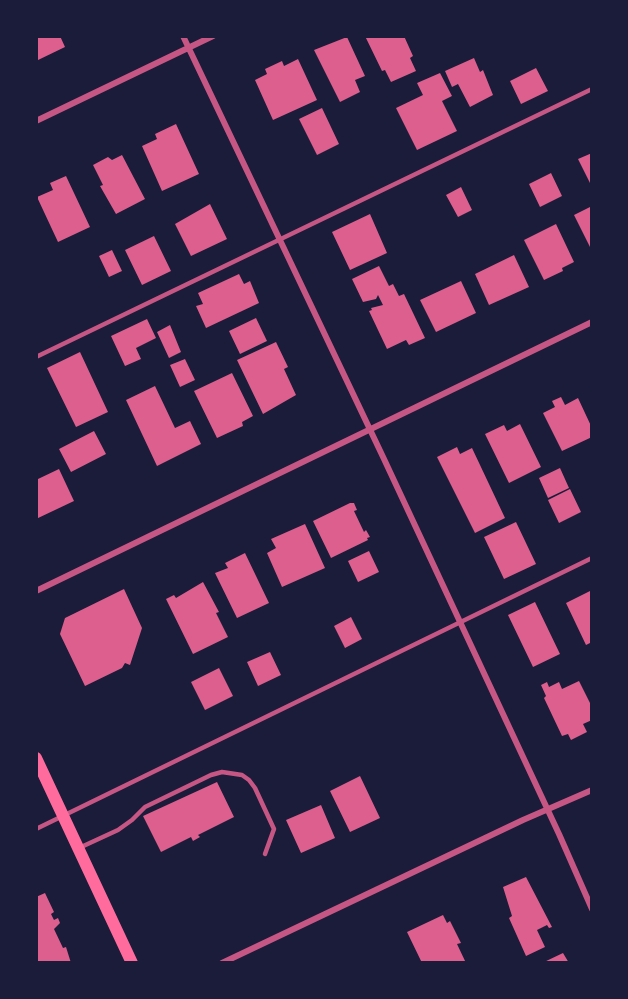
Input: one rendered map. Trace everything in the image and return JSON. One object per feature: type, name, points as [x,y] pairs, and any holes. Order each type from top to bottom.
[{"type":"main road","points":[[36,759],[132,963]]},
{"type":"street","points":[[183,36],[370,429],[592,909]]},
{"type":"street","points":[[36,121],[213,36]]},
{"type":"street","points":[[36,591],[592,322]]},
{"type":"street","points":[[222,963],[547,809],[592,790]]},
{"type":"lane","points":[[36,357],[592,89]]},
{"type":"lane","points":[[36,829],[592,558]]},
{"type":"lane","points":[[78,849],[118,830],[145,807],[211,775],[222,772],[242,775],[255,788],[274,829],[265,854]]},
{"type":"building","points":[[36,36],[60,36],[65,47],[36,61]]},
{"type":"building","points":[[365,36],[404,36],[413,56],[410,58],[416,71],[391,82],[385,70],[382,71]]},
{"type":"building","points":[[347,37],[365,76],[355,80],[360,92],[340,102],[314,50]]},
{"type":"building","points":[[474,58],[480,72],[483,70],[493,95],[470,107],[458,84],[452,87],[445,71]]},
{"type":"building","points":[[298,59],[317,100],[273,120],[255,80],[267,74],[265,69],[282,61],[284,66]]},
{"type":"building","points":[[536,68],[548,91],[521,104],[510,81]]},
{"type":"building","points":[[440,73],[452,96],[442,101],[457,131],[417,150],[396,108],[423,95],[417,83]]},
{"type":"building","points":[[322,108],[339,144],[317,155],[299,119]]},
{"type":"building","points":[[176,124],[199,174],[162,191],[142,146],[157,139],[155,134]]},
{"type":"building","points":[[592,153],[592,182],[590,183],[578,159]]},
{"type":"building","points":[[122,155],[145,199],[116,214],[100,186],[103,185],[93,165],[108,157],[112,160]]},
{"type":"building","points":[[551,173],[562,196],[540,207],[529,184]]},
{"type":"building","points":[[66,176],[90,227],[58,242],[37,197],[53,190],[50,183]]},
{"type":"building","points":[[461,187],[472,210],[458,217],[446,195]]},
{"type":"building","points":[[210,204],[227,239],[191,256],[175,224]]},
{"type":"building","points":[[592,206],[592,251],[574,215]]},
{"type":"building","points":[[370,214],[387,253],[350,270],[332,232]]},
{"type":"building","points":[[556,224],[574,262],[562,268],[563,271],[544,280],[524,240]]},
{"type":"building","points":[[154,236],[171,271],[142,285],[125,250]]},
{"type":"building","points":[[112,250],[122,271],[109,277],[99,256]]},
{"type":"building","points":[[514,255],[529,287],[489,305],[475,274]]},
{"type":"building","points":[[379,266],[389,286],[393,284],[399,296],[404,294],[425,338],[409,345],[406,340],[387,349],[369,311],[372,310],[371,308],[383,305],[378,295],[376,299],[363,302],[352,279]]},
{"type":"building","points":[[239,274],[244,284],[250,281],[259,303],[206,328],[196,306],[203,304],[198,293]]},
{"type":"building","points":[[461,281],[476,313],[436,332],[420,300]]},
{"type":"building","points":[[256,318],[267,341],[240,354],[229,331]]},
{"type":"building","points":[[147,319],[156,338],[136,348],[141,359],[125,366],[111,336]]},
{"type":"building","points":[[170,325],[181,352],[169,358],[157,332]]},
{"type":"building","points":[[276,342],[288,367],[284,369],[296,395],[263,414],[237,360]]},
{"type":"building","points":[[80,352],[108,412],[76,427],[47,368]]},
{"type":"building","points":[[185,359],[195,380],[180,387],[170,365]]},
{"type":"building","points":[[232,373],[253,416],[242,422],[243,426],[217,438],[194,391]]},
{"type":"building","points":[[155,386],[175,428],[190,421],[201,444],[157,466],[126,400]]},
{"type":"building","points":[[561,397],[565,405],[578,398],[592,428],[592,437],[562,451],[543,413],[555,407],[552,401]]},
{"type":"building","points":[[520,424],[541,467],[509,483],[485,434],[504,425],[507,431]]},
{"type":"building","points":[[94,431],[106,454],[71,472],[59,449]]},
{"type":"building","points":[[457,447],[460,454],[472,448],[505,518],[475,533],[437,457]]},
{"type":"building","points":[[560,468],[569,488],[548,498],[539,478]]},
{"type":"building","points":[[59,469],[74,501],[36,519],[36,475],[38,479]]},
{"type":"building","points":[[570,489],[581,512],[559,523],[548,500]]},
{"type":"building","points":[[354,503],[357,510],[354,511],[364,532],[366,530],[370,537],[331,558],[313,521]]},
{"type":"building","points":[[516,522],[536,564],[504,579],[484,537]]},
{"type":"building","points":[[305,524],[325,568],[282,587],[267,553],[276,548],[271,539]]},
{"type":"building","points":[[369,551],[379,572],[358,582],[348,561]]},
{"type":"building","points":[[245,553],[269,603],[237,618],[215,573],[228,568],[225,563]]},
{"type":"building","points":[[203,582],[219,612],[216,613],[228,637],[193,654],[166,599],[174,595],[176,598]]},
{"type":"building","points":[[124,589],[142,628],[130,665],[125,663],[122,668],[85,686],[60,634],[65,618]]},
{"type":"building","points":[[592,591],[592,642],[586,645],[566,603]]},
{"type":"building","points":[[535,602],[560,654],[533,667],[508,615]]},
{"type":"building","points":[[351,617],[362,639],[345,648],[334,626]]},
{"type":"building","points":[[270,652],[281,675],[258,686],[247,662]]},
{"type":"building","points":[[219,668],[233,696],[205,710],[191,682]]},
{"type":"building","points":[[579,681],[592,707],[592,720],[583,724],[587,732],[571,740],[568,734],[562,736],[544,698],[546,696],[541,685],[547,682],[549,687],[559,682],[562,689]]},
{"type":"building","points":[[360,776],[380,818],[350,832],[330,791]]},
{"type":"building","points":[[217,782],[234,817],[198,835],[200,837],[193,841],[191,837],[161,852],[143,816]]},
{"type":"building","points":[[321,805],[335,838],[301,853],[286,820]]},
{"type":"building","points":[[526,877],[552,927],[549,928],[547,925],[537,930],[545,947],[526,956],[509,918],[512,916],[503,887]]},
{"type":"building","points":[[45,893],[54,912],[51,914],[54,920],[58,918],[60,923],[54,929],[63,948],[66,947],[71,963],[36,963],[36,897]]},
{"type":"building","points":[[443,915],[447,923],[450,921],[461,943],[457,944],[466,963],[422,963],[407,932]]},
{"type":"building","points":[[563,953],[569,963],[542,963]]}]
